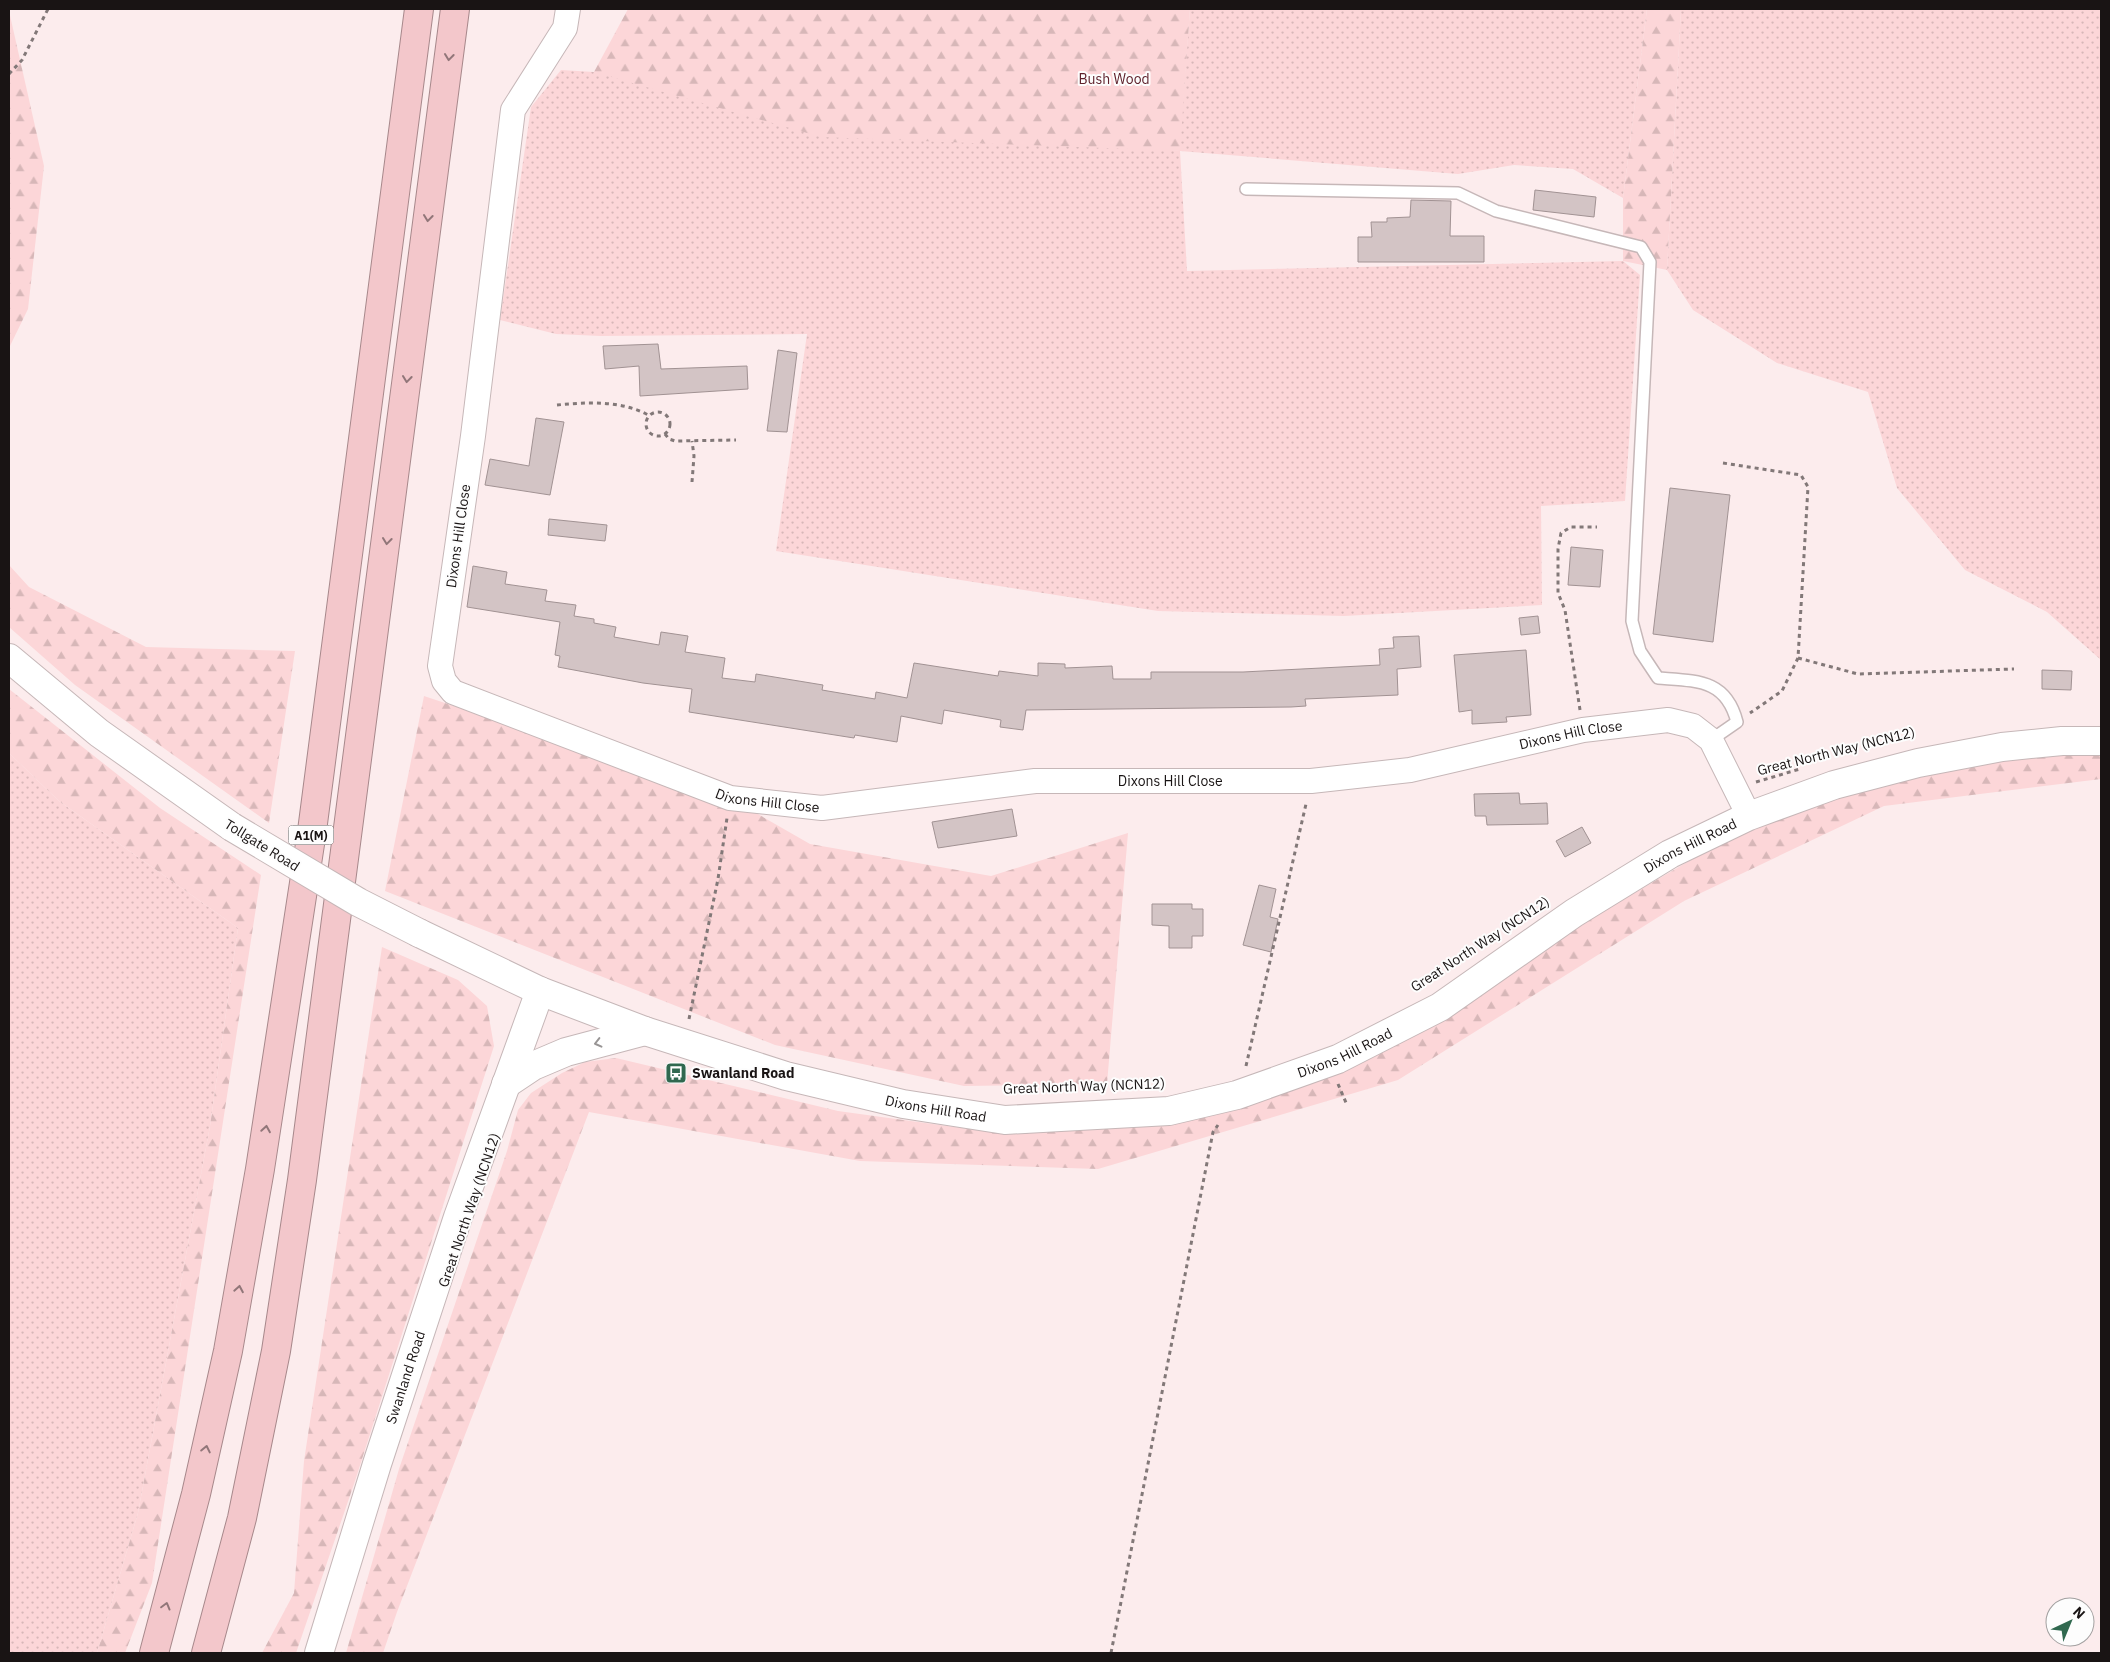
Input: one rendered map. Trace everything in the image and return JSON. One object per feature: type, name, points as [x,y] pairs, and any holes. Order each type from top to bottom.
[{"type":"highway","name":"A1(M)","points":[[154,1653],[196,1494],[224,1370],[260,1168],[312,831],[419,9]]},
{"type":"highway","name":"A1(M)","points":[[206,1653],[245,1500],[276,1351],[295,1228],[456,9]]},
{"type":"street","name":"Dixons Hill Close","points":[[568,9],[565,28],[512,110],[472,436],[440,666],[444,681],[453,692],[730,798],[822,808],[1035,781],[1311,781],[1410,770],[1583,730],[1668,720],[1693,726],[1711,740],[1749,816]]},
{"type":"street","name":"Tollgate Road","points":[[9,658],[100,733],[232,827],[342,893],[419,933],[540,991]]},
{"type":"street","name":"Dixons Hill Road","points":[[540,991],[645,1031],[786,1076],[903,1104],[1005,1120],[1169,1111],[1237,1095],[1338,1059],[1440,1007],[1574,913],[1670,854],[1749,816],[1834,785],[1918,763],[2002,747],[2062,741],[2101,741]]},
{"type":"street","name":"Swanland Road","points":[[319,1653],[377,1464],[458,1217],[540,991]]},
{"type":"street","points":[[506,1084],[533,1066],[566,1052],[645,1031]]},
{"type":"lane","points":[[1246,189],[1458,193],[1496,210],[1641,247],[1650,262],[1632,621],[1640,651],[1658,678],[1693,680],[1722,691],[1733,706],[1737,722],[1711,740]]},
{"type":"path","points":[[9,74],[22,60],[48,9]]},
{"type":"path","points":[[557,405],[589,402],[635,408],[650,416]]},
{"type":"path","points":[[661,412],[668,416],[670,428],[665,434],[654,435],[648,430],[646,422],[650,416],[661,412]]},
{"type":"path","points":[[665,434],[669,439],[675,441],[736,440]]},
{"type":"path","points":[[692,441],[694,456],[692,482]]},
{"type":"path","points":[[1722,463],[1801,475],[1808,487],[1798,658],[1782,691],[1737,722]]},
{"type":"path","points":[[1583,730],[1565,610],[1558,593],[1558,549],[1560,533],[1571,527],[1597,527]]},
{"type":"path","points":[[1798,658],[1858,674],[2014,670]]},
{"type":"path","name":"Great North Way (NCN12)","points":[[1736,791],[1767,777],[1804,768]]},
{"type":"path","points":[[1110,1653],[1213,1132],[1237,1095],[1243,1078],[1311,781]]},
{"type":"path","points":[[689,1019],[718,879],[730,798]]},
{"type":"green space","name":"Bush Wood","points":[[628,9],[1190,9],[1180,151],[821,137],[594,72]]},
{"type":"green space","points":[[1190,9],[1647,9],[1623,198],[1573,169],[1514,165],[1458,174],[1180,151],[1187,271],[1623,261],[1640,275],[1625,501],[1541,506],[1542,605],[1344,616],[1158,611],[776,551],[807,334],[601,336],[556,334],[500,320],[531,107],[561,70],[594,72],[1179,151]]},
{"type":"green space","points":[[1647,9],[1681,9],[1667,270],[1623,261],[1623,198]]},
{"type":"green space","points":[[1681,9],[2101,9],[2101,660],[2047,612],[1965,570],[1897,488],[1868,392],[1777,363],[1693,310],[1667,270]]},
{"type":"green space","points":[[9,11],[44,166],[28,309],[9,348]]},
{"type":"green space","points":[[9,565],[29,587],[146,647],[295,651],[269,823],[75,685],[9,627]]},
{"type":"green space","points":[[9,689],[160,808],[261,875],[152,1583],[125,1653],[97,1653],[138,1513],[210,1126],[238,928],[59,801],[9,753]]},
{"type":"green space","points":[[424,696],[730,798],[810,844],[991,876],[1128,833],[1107,1084],[964,1086],[775,1045],[385,891]]},
{"type":"green space","points":[[2058,747],[2101,748],[2101,779],[1884,806],[1684,901],[1398,1080],[1098,1169],[860,1161],[589,1112],[397,1612],[383,1653],[346,1653],[399,1469],[507,1151],[518,1110],[531,1093],[562,1073],[585,1062],[616,1058],[838,1111],[998,1133],[1207,1115],[1557,938],[1744,829],[1841,791]]},
{"type":"green space","points":[[9,753],[59,801],[238,928],[210,1126],[138,1513],[97,1653],[9,1653]]},
{"type":"green space","points":[[382,947],[458,980],[487,1006],[494,1046],[355,1481],[296,1653],[262,1653],[294,1593],[304,1461]]},
{"type":"building","points":[[1535,190],[1596,197],[1594,217],[1533,210]]},
{"type":"building","points":[[1411,200],[1451,201],[1450,236],[1484,236],[1484,262],[1358,262],[1358,237],[1372,237],[1371,222],[1387,222],[1387,218],[1410,217]]},
{"type":"building","points":[[658,344],[661,369],[747,366],[748,389],[640,396],[639,366],[605,369],[603,346]]},
{"type":"building","points":[[778,350],[797,353],[787,432],[767,431]]},
{"type":"building","points":[[536,418],[564,422],[550,495],[485,485],[490,459],[529,466]]},
{"type":"building","points":[[1670,488],[1730,495],[1713,642],[1653,634]]},
{"type":"building","points":[[549,519],[607,525],[605,541],[548,535]]},
{"type":"building","points":[[1571,547],[1603,550],[1600,587],[1568,585]]},
{"type":"building","points":[[473,566],[507,572],[505,584],[547,590],[545,601],[576,605],[574,616],[594,619],[594,623],[616,627],[614,637],[659,645],[661,632],[688,636],[685,652],[725,658],[722,678],[755,682],[756,674],[823,685],[822,690],[875,699],[876,692],[907,698],[914,663],[998,676],[999,671],[1038,676],[1038,663],[1065,664],[1065,668],[1112,666],[1113,679],[1151,679],[1151,672],[1243,672],[1380,665],[1379,649],[1394,648],[1393,637],[1419,636],[1421,667],[1397,669],[1398,695],[1305,699],[1306,706],[1291,707],[1026,710],[1023,730],[1000,727],[1001,720],[944,710],[942,724],[901,716],[897,742],[855,735],[854,738],[689,712],[692,689],[643,683],[558,667],[560,656],[555,655],[560,622],[467,607]]},
{"type":"building","points":[[1538,616],[1540,633],[1521,635],[1519,618]]},
{"type":"building","points":[[1526,650],[1531,715],[1506,717],[1507,722],[1472,724],[1472,710],[1459,712],[1454,655]]},
{"type":"building","points":[[2042,670],[2072,671],[2071,690],[2042,689]]},
{"type":"building","points":[[1519,793],[1520,804],[1547,803],[1548,824],[1487,825],[1486,816],[1475,816],[1474,794]]},
{"type":"building","points":[[1012,809],[1017,836],[938,848],[932,822]]},
{"type":"building","points":[[1582,827],[1591,843],[1565,857],[1556,841]]},
{"type":"building","points":[[1259,885],[1276,889],[1270,917],[1278,919],[1271,952],[1243,945]]},
{"type":"building","points":[[1152,904],[1192,904],[1192,909],[1203,909],[1203,936],[1192,936],[1192,948],[1169,948],[1169,926],[1152,925]]},
{"type":"place","name":"Swanland Road","points":[[676,1073]]}]
